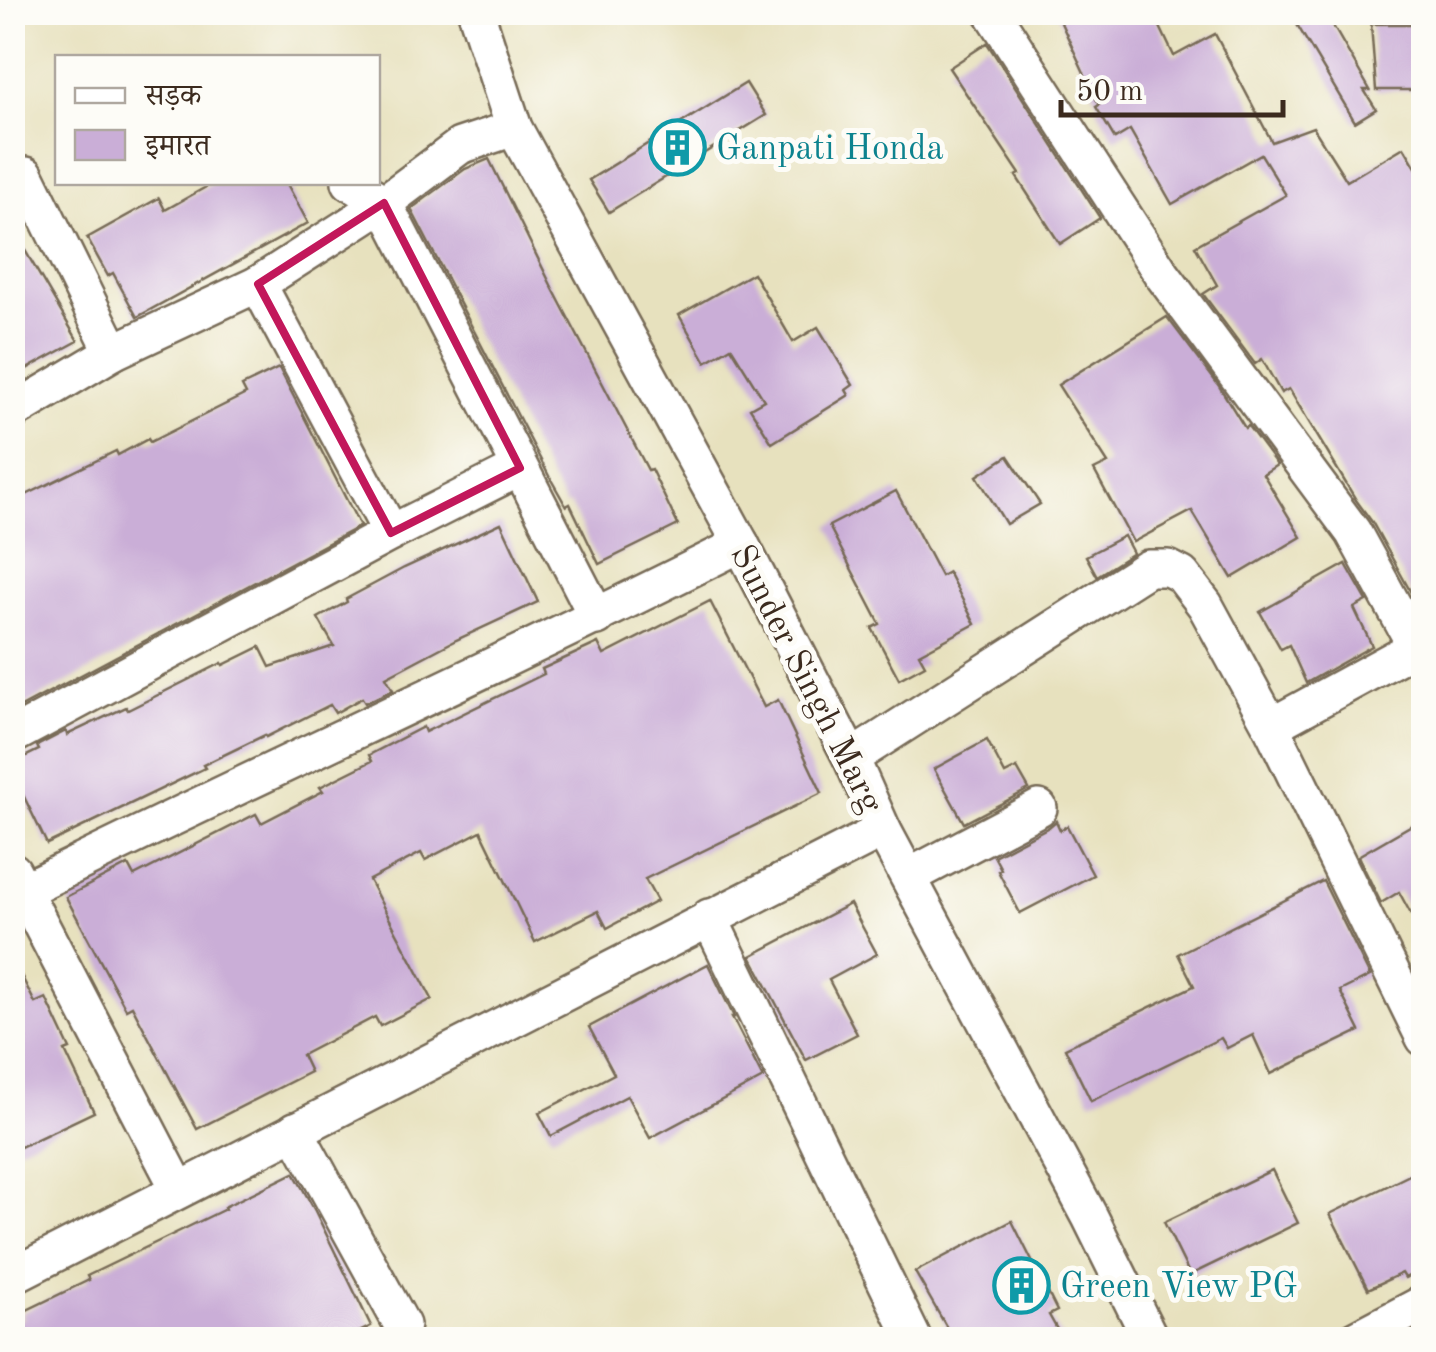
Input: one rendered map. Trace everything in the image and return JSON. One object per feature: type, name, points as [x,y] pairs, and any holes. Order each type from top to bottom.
[{"type":"street","name":"Sunder Singh Marg","points":[[476,12],[514,128],[740,544],[883,830],[1090,1216],[1151,1340]]},
{"type":"street","points":[[992,12],[1161,272],[1354,532],[1420,652],[1271,726]]},
{"type":"street","points":[[12,412],[113,352],[258,284],[384,203],[460,146],[514,128]]},
{"type":"street","points":[[32,173],[113,352]]},
{"type":"street","points":[[355,185],[384,203],[597,617]]},
{"type":"street","points":[[258,284],[391,534]]},
{"type":"street","points":[[12,736],[520,468]]},
{"type":"street","points":[[179,1190],[17,881],[136,834],[597,617],[740,544]]},
{"type":"street","points":[[850,758],[1148,568],[1168,568],[1182,575],[1205,606],[1271,726],[1424,1038]]},
{"type":"street","points":[[910,876],[1040,808]]},
{"type":"street","points":[[12,1276],[883,830]]},
{"type":"street","points":[[709,917],[914,1340]]},
{"type":"street","points":[[295,1130],[402,1325]]},
{"type":"street","points":[[1354,1340],[1424,1303]]},
{"type":"highlighted area","points":[[384,203],[520,468],[391,533],[258,284]]},
{"type":"building","points":[[1056,12],[1153,12],[1174,56],[1215,34],[1272,142],[1313,127],[1347,181],[1404,147],[1424,181],[1424,616],[1372,522],[1289,389],[1281,393],[1262,359],[1255,364],[1203,294],[1217,285],[1195,246],[1286,195],[1261,154],[1172,204],[1130,130],[1115,139],[1096,107],[1099,105]]},
{"type":"building","points":[[1314,12],[1325,12],[1370,90],[1364,90],[1376,109],[1355,122],[1296,23]]},
{"type":"building","points":[[1371,24],[1424,24],[1422,90],[1376,90]]},
{"type":"building","points":[[987,43],[1100,218],[1060,244],[1016,176],[1020,174],[949,68]]},
{"type":"building","name":"Ganpati Honda","points":[[746,83],[766,115],[609,212],[589,180]]},
{"type":"building","points":[[489,159],[678,525],[599,564],[570,504],[566,506],[549,476],[411,209],[465,169]]},
{"type":"building","points":[[210,185],[288,185],[308,223],[137,317],[113,273],[108,276],[87,238],[159,198],[165,210]]},
{"type":"building","points":[[12,228],[78,341],[12,377]]},
{"type":"building","points":[[753,273],[793,342],[818,327],[853,385],[846,390],[849,395],[772,443],[750,408],[764,400],[731,347],[706,362],[679,315]]},
{"type":"building","points":[[1167,317],[1245,428],[1248,426],[1277,465],[1263,474],[1301,537],[1232,578],[1192,511],[1133,542],[1094,470],[1108,463],[1058,385]]},
{"type":"building","points":[[279,368],[360,526],[19,708],[12,695],[12,502],[116,451],[118,455],[148,439],[150,442],[246,394],[242,386]]},
{"type":"building","points":[[1008,456],[1040,504],[1006,524],[977,476]]},
{"type":"building","points":[[896,491],[941,576],[948,572],[975,624],[919,654],[925,665],[899,679],[872,628],[880,624],[829,526]]},
{"type":"building","points":[[501,523],[538,602],[386,677],[393,690],[365,703],[362,698],[335,713],[330,705],[47,844],[12,772],[12,763],[66,731],[67,735],[126,707],[128,710],[260,647],[270,667],[334,646],[318,618],[404,568]]},
{"type":"building","points":[[1124,536],[1133,553],[1097,576],[1086,556]]},
{"type":"building","points":[[1346,564],[1367,601],[1354,608],[1372,646],[1306,683],[1289,645],[1281,649],[1260,612]]},
{"type":"building","points":[[710,601],[764,707],[778,700],[822,793],[645,879],[657,901],[607,928],[598,911],[535,942],[481,831],[425,860],[421,853],[369,880],[432,999],[380,1026],[375,1017],[302,1055],[310,1072],[197,1129],[132,1006],[126,1009],[66,897],[128,865],[134,876],[256,814],[261,823],[323,791],[320,787],[372,761],[369,755],[423,727],[425,732],[598,643],[604,655]]},
{"type":"building","points":[[987,740],[1005,774],[1017,768],[1029,789],[964,823],[934,769]]},
{"type":"building","points":[[1424,818],[1424,938],[1399,892],[1381,903],[1358,856]]},
{"type":"building","points":[[1056,821],[1060,830],[1067,826],[1093,875],[1020,913],[994,856]]},
{"type":"building","points":[[1323,881],[1370,976],[1340,991],[1360,1031],[1271,1074],[1253,1035],[1227,1048],[1221,1038],[1091,1101],[1065,1048],[1194,986],[1178,954]]},
{"type":"building","points":[[850,904],[877,954],[829,980],[857,1034],[806,1060],[751,956]]},
{"type":"building","points":[[12,957],[35,1003],[46,998],[70,1049],[65,1051],[94,1112],[12,1151]]},
{"type":"building","points":[[708,964],[763,1078],[650,1138],[627,1096],[551,1136],[539,1113],[614,1074],[589,1027]]},
{"type":"building","points":[[1424,1168],[1424,1269],[1405,1278],[1402,1273],[1368,1289],[1330,1214]]},
{"type":"building","points":[[1272,1170],[1298,1223],[1190,1275],[1164,1222]]},
{"type":"building","points":[[294,1173],[371,1326],[343,1340],[12,1340],[12,1324],[23,1319],[21,1313]]},
{"type":"building","points":[[1012,1221],[1057,1311],[1049,1315],[1063,1340],[954,1340],[915,1272]]},
{"type":"place","name":"Ganpati Honda","points":[[677,147]]},
{"type":"place","name":"Green View PG","points":[[1021,1285]]}]
